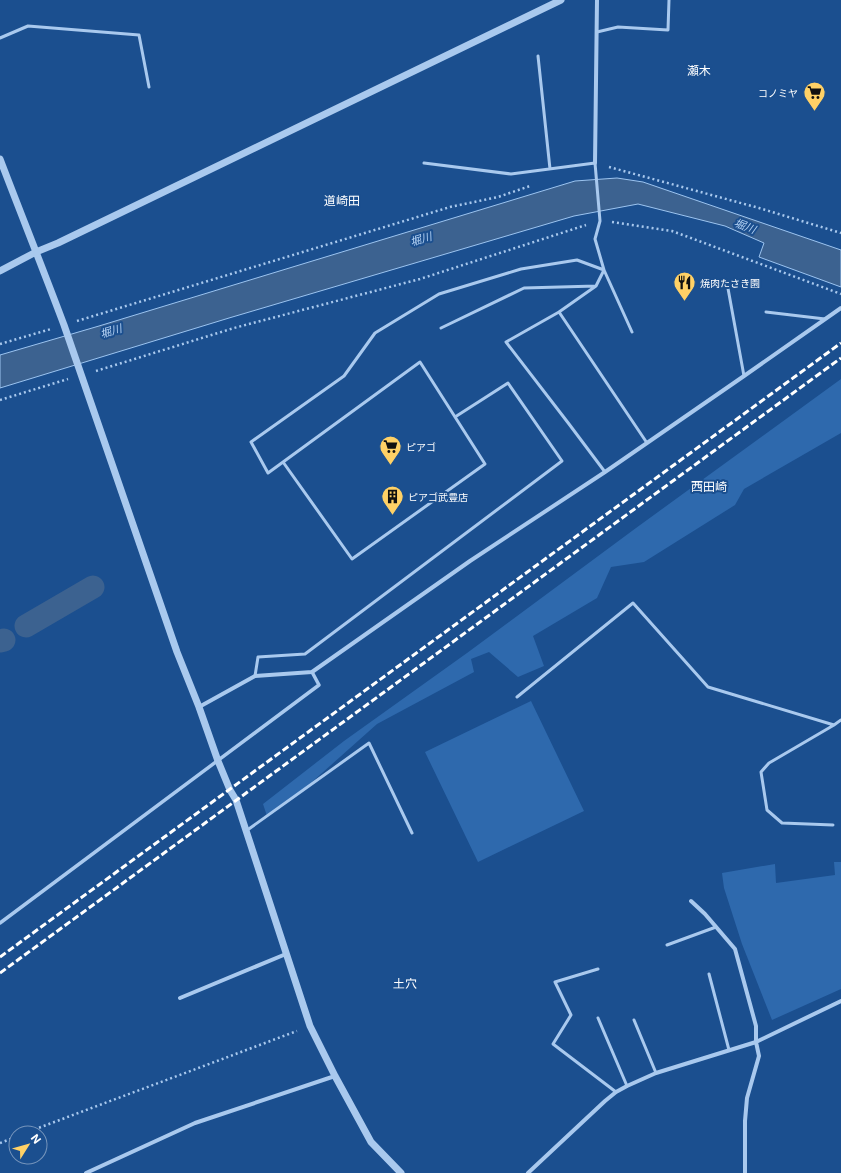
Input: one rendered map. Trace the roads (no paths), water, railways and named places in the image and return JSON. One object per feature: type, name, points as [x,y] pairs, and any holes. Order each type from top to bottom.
[{"type":"street","points":[[0,271],[36,252],[561,0]]},
{"type":"street","points":[[595,163],[597,0]]},
{"type":"street","points":[[0,159],[64,325],[177,652],[199,707],[218,761],[230,790],[236,800],[310,1026],[370,1142],[401,1173]]},
{"type":"street","points":[[199,707],[256,676],[312,672],[470,561],[605,472],[841,308]]},
{"type":"street","points":[[0,923],[319,685],[312,672]]},
{"type":"street","points":[[691,900],[735,949],[756,1026],[756,1042],[759,1056],[747,1098],[744,1121],[745,1173]]},
{"type":"street","points":[[180,998],[286,954]]},
{"type":"street","points":[[528,1173],[616,1092],[656,1073],[756,1042],[841,1001]]},
{"type":"street","points":[[86,1173],[195,1123],[335,1076]]},
{"type":"lane","points":[[597,32],[618,27],[668,30],[669,0]]},
{"type":"lane","points":[[0,38],[28,26],[139,35],[149,88]]},
{"type":"lane","points":[[538,56],[550,169]]},
{"type":"lane","points":[[424,163],[510,174],[595,163],[600,221],[595,239],[604,270],[632,332]]},
{"type":"lane","points":[[283,462],[352,559],[485,464],[420,362],[283,462],[268,473],[251,442],[344,376],[375,333],[439,294],[521,269],[577,260],[604,270]]},
{"type":"lane","points":[[604,270],[596,286],[559,312],[506,342],[605,472]]},
{"type":"lane","points":[[727,283],[744,376]]},
{"type":"lane","points":[[441,328],[524,288],[596,286]]},
{"type":"lane","points":[[559,312],[647,443]]},
{"type":"lane","points":[[766,312],[825,319]]},
{"type":"lane","points":[[256,676],[258,657],[305,654],[562,461],[508,383],[455,417]]},
{"type":"lane","points":[[517,697],[633,604],[708,687],[834,724]]},
{"type":"lane","points":[[833,825],[782,823],[768,810],[761,772],[769,763],[841,720]]},
{"type":"lane","points":[[246,831],[369,743],[412,833]]},
{"type":"lane","points":[[667,945],[716,927]]},
{"type":"lane","points":[[598,968],[555,982],[571,1015],[553,1044],[616,1092]]},
{"type":"lane","points":[[709,974],[729,1050]]},
{"type":"lane","points":[[598,1018],[627,1086]]},
{"type":"lane","points":[[634,1020],[656,1073]]},
{"type":"water","name":"堀川","points":[[617,178],[643,182],[841,250],[841,287],[759,257],[764,243],[725,226],[638,204],[574,216],[229,318],[0,388],[0,355],[575,181]]},
{"type":"waterway","points":[[26,626],[93,587]]},
{"type":"waterway","points":[[0,641],[4,640]]},
{"type":"railway","points":[[0,957],[841,343]]},
{"type":"railway","points":[[0,973],[841,358]]},
{"type":"place","name":"コノミヤ","points":[[814,112]]},
{"type":"place","name":"焼肉たさき園","points":[[684,302]]},
{"type":"place","name":"ピアゴ","points":[[391,466]]},
{"type":"place","name":"ピアゴ武豊店","points":[[392,516]]},
{"type":"district","name":"瀬木","points":[[699,70]]},
{"type":"district","name":"道崎田","points":[[342,200]]},
{"type":"district","name":"西田崎","points":[[709,486]]},
{"type":"district","name":"土穴","points":[[405,983]]}]
